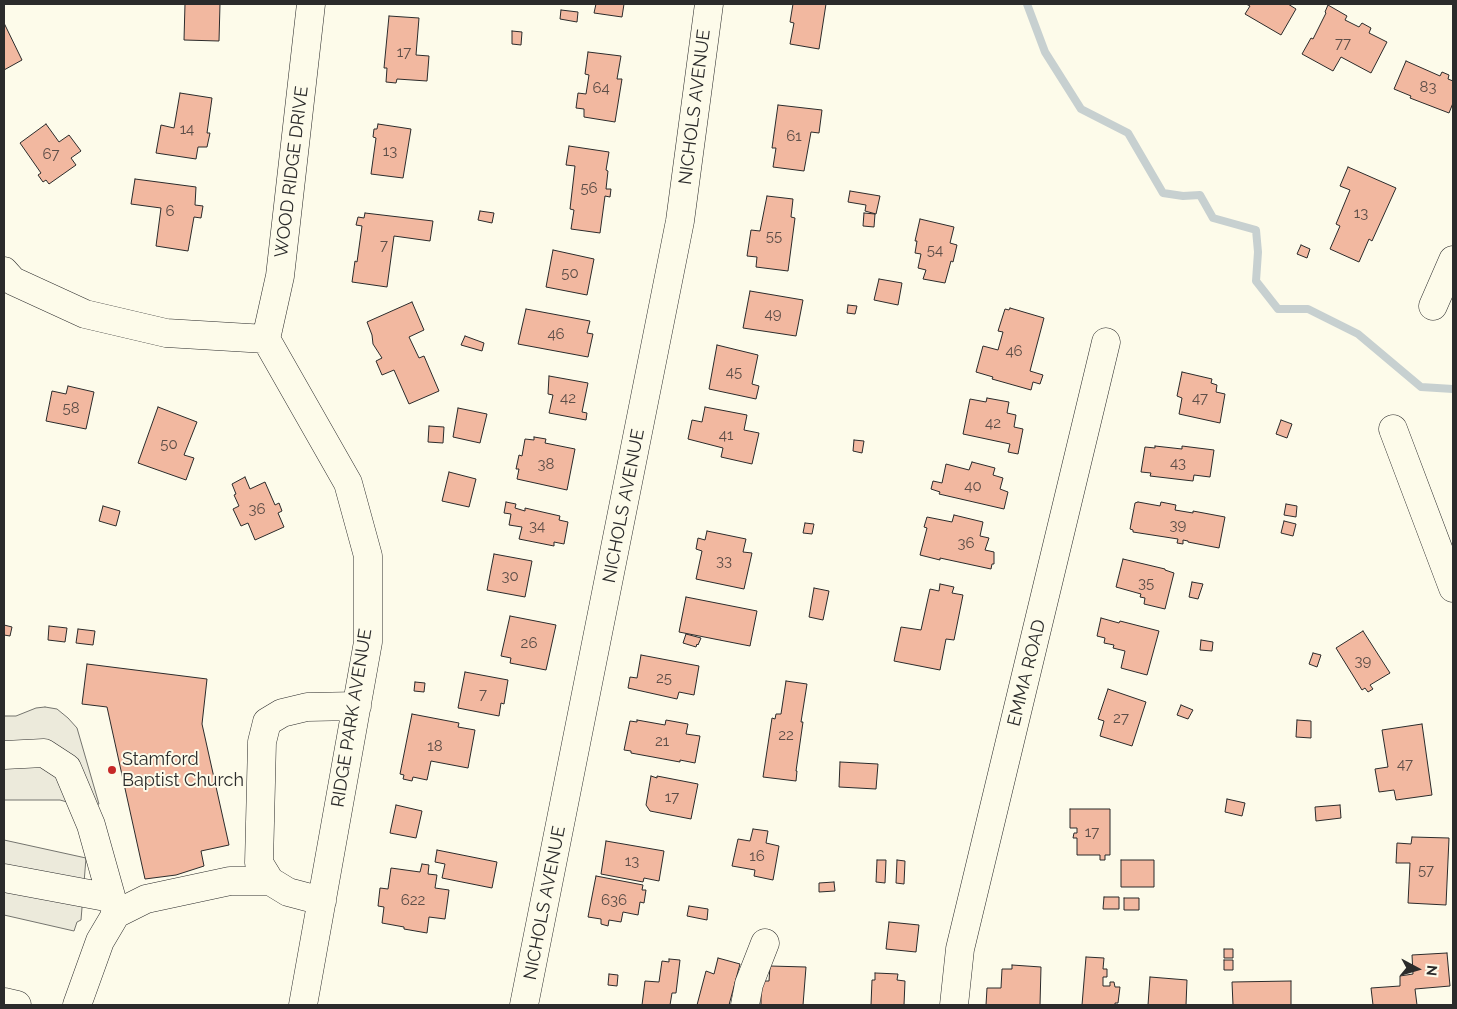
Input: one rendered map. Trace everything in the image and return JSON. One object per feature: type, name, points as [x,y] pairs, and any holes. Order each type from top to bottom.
[{"type":"street","name":"WOOD RIDGE DRIVE","points":[[266,339],[280,276],[311,4]]},
{"type":"street","name":"NICHOLS AVENUE","points":[[524,1005],[680,221],[709,4]]},
{"type":"street","points":[[1433,306],[1453,260]]},
{"type":"street","points":[[4,271],[13,281],[85,314],[166,333],[266,339]]},
{"type":"street","name":"RIDGE PARK AVENUE","points":[[266,339],[348,483],[368,556],[368,642],[303,1005]]},
{"type":"street","name":"EMMA ROAD","points":[[954,1005],[960,948],[1106,342]]},
{"type":"street","points":[[1394,429],[1453,588]]},
{"type":"street","points":[[270,882],[260,863],[262,742],[266,722],[282,713],[307,707],[357,706]]},
{"type":"street","points":[[4,755],[44,753],[67,768],[91,825],[114,906],[77,1005]]},
{"type":"street","points":[[4,878],[114,906],[230,881],[270,882],[288,892],[322,901]]},
{"type":"street","points":[[745,1005],[749,984],[765,943]]},
{"type":"street","points":[[4,1002],[18,1005]]},
{"type":"shaded area","points":[[36,708],[57,709],[77,728],[99,804],[77,813],[67,802],[60,800],[4,800],[4,716],[16,716]]},
{"type":"shaded area","points":[[4,840],[86,858],[81,920],[77,922],[74,931],[4,915]]},
{"type":"building","points":[[185,4],[220,4],[219,41],[184,40]]},
{"type":"building","points":[[596,4],[624,4],[622,17],[594,13]]},
{"type":"building","points":[[793,4],[826,4],[819,49],[790,44],[794,23],[790,22]]},
{"type":"building","points":[[1246,4],[1288,4],[1296,9],[1281,35],[1245,14],[1250,6]]},
{"type":"building","points":[[1328,5],[1347,16],[1345,20],[1359,27],[1362,23],[1371,28],[1369,33],[1387,42],[1371,73],[1341,57],[1333,71],[1302,54],[1311,38],[1313,39]]},
{"type":"building","points":[[561,10],[578,12],[577,22],[560,19]]},
{"type":"building","points":[[389,16],[419,18],[416,55],[429,56],[427,81],[397,79],[396,83],[386,82],[387,68],[384,68]]},
{"type":"building","points":[[4,23],[22,60],[4,70]]},
{"type":"building","points":[[512,31],[522,32],[521,45],[512,44]]},
{"type":"building","points":[[588,52],[621,56],[617,79],[622,79],[615,122],[584,117],[584,109],[576,108],[578,93],[586,94],[589,75],[585,74]]},
{"type":"building","points":[[1406,61],[1440,76],[1442,72],[1449,75],[1448,79],[1453,81],[1453,103],[1449,113],[1410,98],[1411,96],[1394,89]]},
{"type":"building","points":[[180,93],[212,98],[207,133],[210,133],[207,147],[198,147],[196,159],[156,153],[161,125],[174,128]]},
{"type":"building","points":[[778,105],[822,110],[819,133],[811,132],[804,171],[773,167],[776,148],[772,148]]},
{"type":"building","points":[[46,124],[59,142],[69,135],[81,151],[71,158],[76,165],[49,184],[46,180],[43,182],[38,175],[41,173],[20,143]]},
{"type":"building","points":[[378,124],[411,129],[403,178],[371,174],[376,138],[373,137],[374,129],[377,129]]},
{"type":"building","points":[[569,146],[609,152],[606,170],[608,171],[606,189],[611,189],[610,197],[605,196],[600,233],[571,229],[574,210],[570,209],[575,166],[566,165]]},
{"type":"building","points":[[1348,167],[1396,188],[1372,241],[1369,239],[1359,262],[1330,249],[1340,226],[1336,224],[1350,190],[1340,186]]},
{"type":"building","points":[[135,179],[196,187],[195,205],[203,206],[201,218],[194,217],[188,251],[156,246],[161,208],[131,204]]},
{"type":"building","points":[[850,191],[880,196],[876,214],[865,211],[866,205],[848,202]]},
{"type":"building","points":[[767,196],[793,199],[791,217],[795,218],[788,271],[756,267],[757,257],[747,256],[751,230],[760,231]]},
{"type":"building","points":[[480,211],[494,213],[492,223],[478,220]]},
{"type":"building","points":[[365,213],[433,221],[430,241],[394,236],[387,287],[352,282],[362,226],[356,225],[358,217],[364,218]]},
{"type":"building","points":[[864,213],[875,214],[874,227],[863,226]]},
{"type":"building","points":[[920,219],[954,227],[950,243],[957,245],[945,283],[923,279],[926,270],[918,268],[921,254],[915,253],[917,241],[915,241]]},
{"type":"building","points":[[1301,245],[1310,249],[1307,258],[1297,254]]},
{"type":"building","points":[[553,250],[594,259],[587,295],[546,287]]},
{"type":"building","points":[[879,279],[902,283],[898,305],[874,300]]},
{"type":"building","points":[[750,291],[803,300],[796,336],[743,328]]},
{"type":"building","points":[[412,302],[424,330],[409,337],[419,358],[424,356],[439,391],[409,404],[394,370],[382,375],[376,361],[382,358],[373,344],[367,322]]},
{"type":"building","points":[[848,305],[857,306],[855,314],[847,313]]},
{"type":"building","points":[[1010,308],[1044,318],[1030,371],[1043,375],[1040,384],[1033,382],[1031,390],[992,379],[993,377],[976,372],[983,346],[998,350],[1003,332],[998,331],[1005,309],[1009,310]]},
{"type":"building","points":[[526,309],[590,321],[587,333],[593,334],[588,357],[518,344]]},
{"type":"building","points":[[465,336],[484,343],[482,351],[461,345]]},
{"type":"building","points":[[717,345],[758,355],[752,384],[759,386],[756,399],[709,389]]},
{"type":"building","points":[[1182,372],[1212,379],[1211,383],[1217,385],[1216,392],[1225,394],[1220,423],[1179,414],[1182,398],[1177,396]]},
{"type":"building","points":[[549,376],[588,383],[582,412],[587,413],[586,420],[549,413],[553,395],[548,394]]},
{"type":"building","points":[[68,386],[94,392],[86,429],[46,421],[52,391],[66,394]]},
{"type":"building","points":[[987,398],[1009,402],[1007,413],[1016,415],[1014,427],[1023,429],[1018,454],[1008,452],[1010,444],[963,434],[970,399],[986,402]]},
{"type":"building","points":[[158,407],[197,422],[184,455],[194,458],[186,480],[138,463]]},
{"type":"building","points":[[705,407],[747,415],[744,430],[759,433],[752,464],[721,457],[723,448],[688,439],[692,420],[702,422]]},
{"type":"building","points":[[458,408],[487,414],[480,443],[453,437]]},
{"type":"building","points":[[1281,420],[1292,424],[1287,438],[1276,434]]},
{"type":"building","points":[[429,426],[444,427],[443,443],[428,442]]},
{"type":"building","points":[[534,437],[546,439],[545,443],[575,449],[567,490],[517,479],[519,469],[516,469],[519,455],[522,456],[525,439],[534,440]]},
{"type":"building","points":[[854,440],[864,441],[862,453],[853,451]]},
{"type":"building","points":[[1155,446],[1182,449],[1182,446],[1214,450],[1210,477],[1194,475],[1193,481],[1150,476],[1151,473],[1141,472],[1145,447],[1155,448]]},
{"type":"building","points":[[972,462],[995,468],[993,475],[1003,478],[1000,489],[1008,492],[1004,509],[939,494],[940,492],[931,489],[933,481],[942,483],[946,464],[969,470]]},
{"type":"building","points":[[449,472],[476,479],[469,507],[442,501]]},
{"type":"building","points":[[245,477],[250,489],[265,482],[275,505],[279,503],[282,511],[278,513],[284,527],[255,540],[248,523],[241,526],[233,509],[239,506],[232,484]]},
{"type":"building","points":[[506,502],[516,504],[515,508],[525,511],[525,508],[560,516],[559,520],[568,522],[564,544],[554,542],[554,546],[519,539],[522,527],[509,525],[511,514],[504,513]]},
{"type":"building","points":[[1161,502],[1176,505],[1175,510],[1193,513],[1193,511],[1225,517],[1219,548],[1183,540],[1183,544],[1177,543],[1178,539],[1133,532],[1130,529],[1135,503],[1160,506]]},
{"type":"building","points":[[1286,504],[1297,506],[1296,517],[1284,515]]},
{"type":"building","points":[[103,506],[120,511],[116,526],[99,521]]},
{"type":"building","points":[[954,515],[983,522],[980,536],[989,538],[985,550],[994,552],[994,564],[992,564],[991,569],[920,555],[927,528],[924,527],[927,517],[952,522]]},
{"type":"building","points":[[1284,521],[1296,524],[1293,536],[1281,533]]},
{"type":"building","points":[[805,523],[814,524],[812,534],[803,533]]},
{"type":"building","points":[[707,531],[746,539],[743,552],[752,553],[744,589],[696,579],[702,551],[696,549],[698,538],[705,540]]},
{"type":"building","points":[[494,554],[532,561],[525,597],[487,590]]},
{"type":"building","points":[[1123,559],[1174,573],[1165,609],[1144,604],[1145,598],[1140,597],[1141,594],[1116,587]]},
{"type":"building","points":[[1192,582],[1203,584],[1198,599],[1189,597]]},
{"type":"building","points":[[940,584],[954,587],[952,593],[963,595],[954,640],[946,639],[940,670],[894,661],[901,627],[921,630],[930,589],[939,591]]},
{"type":"building","points":[[814,588],[829,591],[823,620],[809,617]]},
{"type":"building","points":[[686,597],[757,611],[750,646],[679,632]]},
{"type":"building","points":[[510,616],[556,625],[546,670],[510,663],[511,658],[501,656]]},
{"type":"building","points":[[1101,618],[1159,631],[1147,675],[1121,668],[1125,651],[1113,648],[1114,645],[1104,643],[1105,638],[1097,636]]},
{"type":"building","points":[[4,625],[12,627],[10,636],[4,635]]},
{"type":"building","points":[[49,626],[67,628],[65,642],[48,640]]},
{"type":"building","points":[[78,629],[95,631],[93,645],[76,643]]},
{"type":"building","points":[[1363,631],[1390,673],[1370,685],[1373,689],[1368,692],[1365,688],[1362,690],[1336,648]]},
{"type":"building","points":[[686,634],[701,638],[696,647],[683,643]]},
{"type":"building","points":[[1201,640],[1213,642],[1212,651],[1200,650]]},
{"type":"building","points":[[1313,653],[1321,655],[1317,667],[1309,664]]},
{"type":"building","points":[[641,655],[699,666],[694,695],[679,692],[677,699],[628,688],[630,677],[637,678]]},
{"type":"building","points":[[87,664],[207,679],[202,724],[229,845],[201,851],[204,866],[176,875],[145,879],[107,707],[82,704]]},
{"type":"building","points":[[465,672],[508,680],[504,704],[501,703],[499,716],[458,708]]},
{"type":"building","points":[[786,681],[807,684],[801,722],[803,722],[796,781],[763,777],[772,718],[775,719],[776,714],[781,714]]},
{"type":"building","points":[[415,682],[425,683],[424,692],[414,691]]},
{"type":"building","points":[[1108,689],[1146,702],[1132,746],[1100,736],[1104,721],[1098,719]]},
{"type":"building","points":[[1181,705],[1193,710],[1188,719],[1177,715]]},
{"type":"building","points":[[412,714],[459,723],[458,727],[475,730],[468,768],[431,761],[427,780],[413,777],[412,781],[403,779],[404,775],[400,774]]},
{"type":"building","points":[[637,720],[665,725],[666,720],[688,724],[686,734],[700,736],[695,763],[680,760],[680,762],[624,750],[630,721],[637,722]]},
{"type":"building","points":[[1297,720],[1311,721],[1311,738],[1296,737]]},
{"type":"building","points":[[1422,724],[1432,795],[1396,800],[1394,790],[1379,792],[1375,769],[1388,767],[1382,730]]},
{"type":"building","points":[[840,762],[878,764],[876,789],[839,787]]},
{"type":"building","points":[[651,776],[698,784],[691,819],[650,811],[646,805]]},
{"type":"building","points":[[1227,799],[1245,803],[1242,816],[1225,812]]},
{"type":"building","points":[[396,805],[422,811],[416,838],[390,833]]},
{"type":"building","points":[[1340,805],[1341,818],[1316,821],[1315,807]]},
{"type":"building","points":[[1070,809],[1110,809],[1110,855],[1105,855],[1105,860],[1100,860],[1100,855],[1077,855],[1077,838],[1073,838],[1074,833],[1077,833],[1077,828],[1070,828]]},
{"type":"building","points":[[753,829],[768,831],[766,843],[779,846],[773,880],[754,876],[755,870],[732,866],[738,839],[750,841]]},
{"type":"building","points":[[1412,837],[1449,838],[1446,905],[1408,903],[1410,863],[1396,863],[1397,843],[1411,844]]},
{"type":"building","points":[[606,841],[664,851],[659,881],[644,878],[643,882],[601,874]]},
{"type":"building","points":[[437,850],[497,862],[492,888],[442,878],[445,864],[435,862]]},
{"type":"building","points":[[877,860],[886,860],[885,883],[876,882]]},
{"type":"building","points":[[897,860],[905,861],[904,884],[896,883]]},
{"type":"building","points":[[1121,860],[1154,860],[1154,887],[1121,887]]},
{"type":"building","points":[[422,864],[429,865],[428,874],[437,875],[435,888],[449,890],[445,919],[429,917],[427,933],[382,923],[384,907],[378,906],[380,888],[388,889],[391,868],[420,872]]},
{"type":"building","points":[[596,876],[643,885],[642,890],[646,890],[644,903],[640,902],[638,915],[623,912],[621,922],[609,920],[608,926],[601,924],[601,919],[588,917]]},
{"type":"building","points":[[834,882],[835,891],[819,892],[819,883]]},
{"type":"building","points":[[1104,897],[1119,897],[1119,909],[1103,909]]},
{"type":"building","points":[[1124,898],[1139,898],[1139,910],[1124,910]]},
{"type":"building","points":[[689,906],[708,909],[707,920],[687,916]]},
{"type":"building","points":[[889,922],[919,925],[916,952],[886,949]]},
{"type":"building","points":[[1224,949],[1233,949],[1233,958],[1224,958]]},
{"type":"building","points":[[1447,953],[1450,986],[1415,989],[1417,1005],[1373,1005],[1371,988],[1400,986],[1400,976],[1413,974],[1412,955]]},
{"type":"building","points":[[1086,957],[1104,958],[1103,969],[1107,969],[1107,977],[1103,977],[1103,986],[1110,986],[1110,982],[1114,982],[1115,987],[1120,987],[1118,1003],[1115,1003],[1115,1005],[1082,1005]]},
{"type":"building","points":[[718,958],[740,964],[729,1005],[697,1005],[706,971],[714,974]]},
{"type":"building","points":[[669,959],[680,960],[676,993],[672,993],[670,1005],[642,1005],[645,981],[659,982],[662,961],[669,962]]},
{"type":"building","points":[[1224,960],[1233,960],[1233,970],[1224,970]]},
{"type":"building","points":[[1012,965],[1041,967],[1040,1005],[986,1005],[987,988],[1001,988],[1002,969],[1012,969]]},
{"type":"building","points":[[770,966],[806,967],[803,1005],[761,1005],[761,994],[758,994],[763,981],[769,981]]},
{"type":"building","points":[[875,973],[898,974],[897,980],[905,981],[904,1005],[871,1005],[872,980],[875,980]]},
{"type":"building","points":[[609,974],[618,975],[617,986],[608,985]]},
{"type":"building","points":[[1150,977],[1187,980],[1186,1005],[1148,1005]]},
{"type":"building","points":[[1291,981],[1291,1005],[1233,1005],[1232,982]]},
{"type":"waterway","points":[[1027,4],[1045,52],[1081,109],[1128,133],[1163,193],[1183,196],[1200,195],[1213,218],[1256,230],[1258,252],[1256,281],[1278,309],[1308,309],[1358,334],[1421,387],[1453,389]]},
{"type":"place","name":"Stamford Baptist Church","points":[[112,770]]}]
